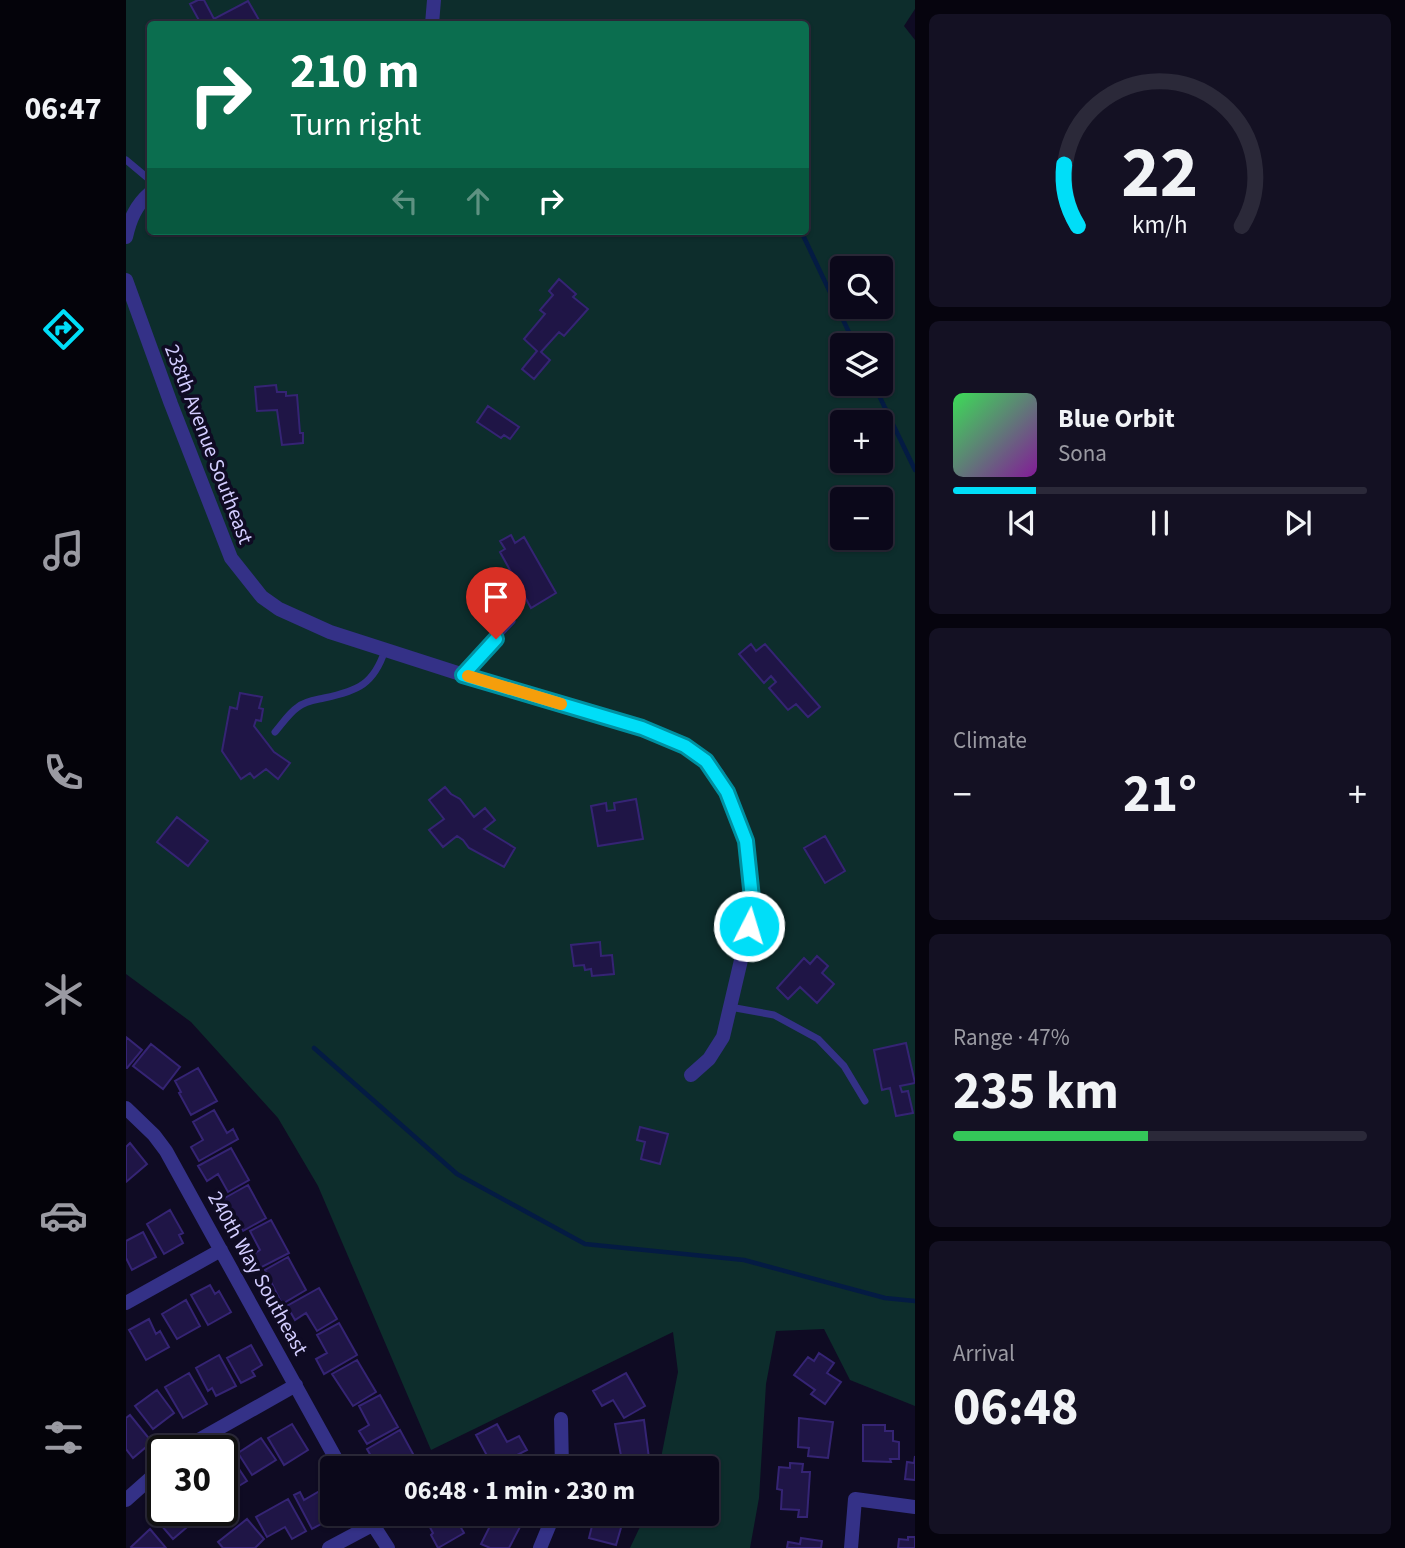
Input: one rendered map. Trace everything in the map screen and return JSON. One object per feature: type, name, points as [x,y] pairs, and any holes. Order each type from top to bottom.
[{"type":"street","points":[[432,21],[434,0]]},
{"type":"street","points":[[126,237],[129,221],[139,203],[147,196]]},
{"type":"street","name":"238th Avenue Southeast","points":[[126,280],[231,558],[262,597],[311,625],[463,675],[642,728],[685,746],[706,761],[718,775],[737,814],[746,841],[752,898],[749,926],[723,1037],[717,1049],[691,1075]]},
{"type":"street","name":"240th Way Southeast","points":[[126,1108],[154,1135],[166,1151],[334,1456]]},
{"type":"street","points":[[126,1303],[221,1250]]},
{"type":"street","points":[[207,1435],[296,1385]]},
{"type":"street","points":[[561,1419],[562,1456]]},
{"type":"street","points":[[126,1500],[147,1481]]},
{"type":"street","points":[[851,1548],[855,1499],[915,1507]]},
{"type":"street","points":[[329,1548],[359,1526]]},
{"type":"street","points":[[374,1526],[388,1548]]},
{"type":"street","points":[[540,1548],[549,1526]]},
{"type":"lane","points":[[126,160],[147,178]]},
{"type":"lane","points":[[463,675],[512,621]]},
{"type":"lane","points":[[275,732],[296,707],[349,693],[367,682],[380,666],[385,649]]},
{"type":"lane","points":[[730,1007],[774,1015],[818,1039],[844,1066],[865,1101]]},
{"type":"green space","points":[[126,0],[915,0],[915,9],[904,26],[915,40],[915,1406],[850,1380],[824,1329],[776,1331],[766,1384],[759,1498],[750,1548],[630,1548],[640,1526],[719,1526],[719,1456],[661,1456],[678,1372],[673,1332],[431,1450],[318,1186],[278,1118],[191,1022],[126,974]]},
{"type":"building","points":[[204,0],[214,19],[248,1],[259,20],[199,21],[190,4]]},
{"type":"building","points":[[559,279],[576,294],[573,297],[588,309],[564,336],[559,332],[541,352],[550,360],[534,379],[522,369],[537,351],[524,339],[545,314],[540,310],[553,295],[549,291]]},
{"type":"building","points":[[276,385],[277,392],[286,392],[286,396],[297,395],[303,443],[282,445],[277,410],[257,411],[255,387]]},
{"type":"building","points":[[488,406],[519,427],[510,439],[504,435],[501,438],[477,422]]},
{"type":"building","points":[[511,535],[515,543],[524,537],[556,593],[531,608],[500,552],[505,549],[500,541]]},
{"type":"building","points":[[751,644],[756,651],[765,644],[820,707],[808,717],[796,704],[788,710],[769,688],[776,682],[771,676],[764,683],[739,654]]},
{"type":"building","points":[[240,693],[262,697],[259,708],[263,709],[261,721],[256,720],[254,726],[274,752],[290,763],[278,779],[266,769],[254,778],[250,773],[241,779],[222,751],[230,707],[237,709]]},
{"type":"building","points":[[445,787],[460,799],[474,817],[485,808],[495,820],[484,829],[515,848],[504,867],[469,848],[457,836],[443,847],[429,830],[444,819],[429,800]]},
{"type":"building","points":[[636,799],[643,839],[598,846],[591,806],[606,803],[607,811],[615,810],[614,803]]},
{"type":"building","points":[[177,817],[208,841],[188,866],[157,842]]},
{"type":"building","points":[[825,836],[845,871],[825,883],[804,848]]},
{"type":"building","points":[[600,942],[601,956],[612,955],[614,974],[592,976],[591,969],[585,970],[584,965],[574,966],[571,945]]},
{"type":"building","points":[[817,956],[828,966],[822,973],[834,984],[817,1003],[800,987],[788,999],[777,988],[804,958],[810,964]]},
{"type":"building","points":[[126,1037],[142,1050],[127,1068],[126,1068]]},
{"type":"building","points":[[906,1043],[915,1083],[900,1086],[902,1092],[908,1091],[913,1113],[896,1116],[890,1088],[882,1090],[874,1050]]},
{"type":"building","points":[[151,1044],[180,1067],[163,1089],[133,1066]]},
{"type":"building","points":[[198,1068],[217,1101],[191,1115],[175,1081]]},
{"type":"building","points":[[214,1110],[227,1133],[233,1129],[238,1139],[199,1161],[191,1147],[203,1140],[193,1122]]},
{"type":"building","points":[[640,1127],[668,1134],[660,1164],[641,1159],[645,1142],[637,1140]]},
{"type":"building","points":[[130,1143],[147,1164],[126,1182],[126,1147]]},
{"type":"building","points":[[231,1148],[249,1180],[228,1192],[218,1174],[207,1181],[198,1166]]},
{"type":"building","points":[[248,1185],[266,1218],[243,1231],[223,1199]]},
{"type":"building","points":[[170,1210],[183,1233],[179,1235],[183,1243],[164,1254],[147,1224]]},
{"type":"building","points":[[271,1220],[289,1253],[256,1270],[249,1257],[260,1250],[250,1231]]},
{"type":"building","points":[[143,1232],[156,1257],[132,1270],[126,1258],[126,1241]]},
{"type":"building","points":[[288,1257],[306,1290],[282,1304],[265,1270]]},
{"type":"building","points":[[210,1285],[215,1294],[219,1291],[231,1312],[208,1325],[191,1295]]},
{"type":"building","points":[[319,1288],[337,1319],[317,1331],[306,1313],[295,1320],[287,1306]]},
{"type":"building","points":[[186,1300],[200,1326],[177,1339],[162,1314]]},
{"type":"building","points":[[149,1319],[156,1334],[160,1331],[169,1347],[146,1360],[129,1330]]},
{"type":"building","points":[[339,1323],[357,1355],[324,1374],[316,1359],[327,1353],[317,1335]]},
{"type":"building","points":[[251,1345],[262,1365],[252,1371],[255,1376],[241,1383],[227,1358]]},
{"type":"building","points":[[819,1353],[834,1363],[827,1373],[841,1382],[825,1404],[811,1394],[815,1390],[794,1375],[808,1357],[814,1361]]},
{"type":"building","points":[[219,1355],[236,1386],[216,1396],[212,1388],[208,1391],[196,1368]]},
{"type":"building","points":[[357,1360],[376,1392],[353,1406],[332,1374]]},
{"type":"building","points":[[189,1373],[207,1404],[183,1418],[165,1387]]},
{"type":"building","points":[[626,1373],[645,1406],[624,1418],[613,1400],[602,1406],[593,1391]]},
{"type":"building","points":[[157,1390],[174,1413],[153,1429],[135,1406]]},
{"type":"building","points":[[380,1395],[398,1427],[367,1444],[359,1431],[369,1425],[359,1406]]},
{"type":"building","points":[[130,1415],[147,1436],[147,1446],[133,1458],[126,1449],[126,1418]]},
{"type":"building","points":[[799,1418],[833,1422],[828,1458],[808,1456],[809,1448],[798,1447]]},
{"type":"building","points":[[644,1420],[649,1456],[621,1456],[615,1424]]},
{"type":"building","points":[[292,1424],[308,1450],[284,1465],[268,1438]]},
{"type":"building","points":[[497,1424],[507,1442],[519,1436],[527,1450],[515,1456],[487,1456],[476,1435]]},
{"type":"building","points":[[863,1425],[885,1425],[885,1431],[893,1431],[893,1441],[899,1442],[899,1459],[890,1459],[891,1462],[863,1461]]},
{"type":"building","points":[[400,1430],[414,1456],[371,1456],[367,1449]]},
{"type":"building","points":[[261,1438],[276,1460],[252,1475],[238,1453]]},
{"type":"building","points":[[915,1456],[915,1480],[905,1479],[907,1462],[914,1463]]},
{"type":"building","points":[[790,1463],[803,1464],[802,1472],[810,1472],[807,1517],[798,1517],[799,1510],[781,1509],[782,1490],[777,1489],[779,1467],[790,1468]]},
{"type":"building","points":[[238,1468],[247,1481],[238,1486]]},
{"type":"building","points":[[320,1491],[320,1525],[312,1529],[294,1495],[300,1492],[304,1500]]},
{"type":"building","points":[[288,1499],[306,1531],[292,1539],[285,1527],[267,1537],[256,1517]]},
{"type":"building","points":[[247,1519],[264,1539],[255,1548],[223,1548],[218,1542]]},
{"type":"building","points":[[162,1526],[188,1526],[173,1539]]},
{"type":"building","points":[[429,1526],[460,1526],[464,1533],[438,1548],[431,1535],[433,1533]]},
{"type":"building","points":[[490,1526],[520,1526],[509,1548],[490,1548],[481,1544]]},
{"type":"building","points":[[592,1526],[622,1526],[616,1545],[589,1538]]},
{"type":"building","points":[[150,1529],[166,1548],[131,1547]]},
{"type":"building","points":[[908,1537],[915,1537],[915,1548],[898,1548],[899,1539],[908,1540]]},
{"type":"building","points":[[801,1538],[822,1541],[821,1548],[787,1548],[788,1542],[800,1544]]},
{"type":"waterway","points":[[803,235],[849,333]]},
{"type":"waterway","points":[[879,396],[915,470]]},
{"type":"waterway","points":[[314,1048],[457,1174],[585,1244],[744,1260],[885,1298],[915,1301]]},
{"type":"slow traffic","points":[[468,676],[561,704]]},
{"type":"route","points":[[496,639],[463,675],[642,728],[685,746],[706,761],[727,792],[746,841],[752,898],[749,926]]}]
